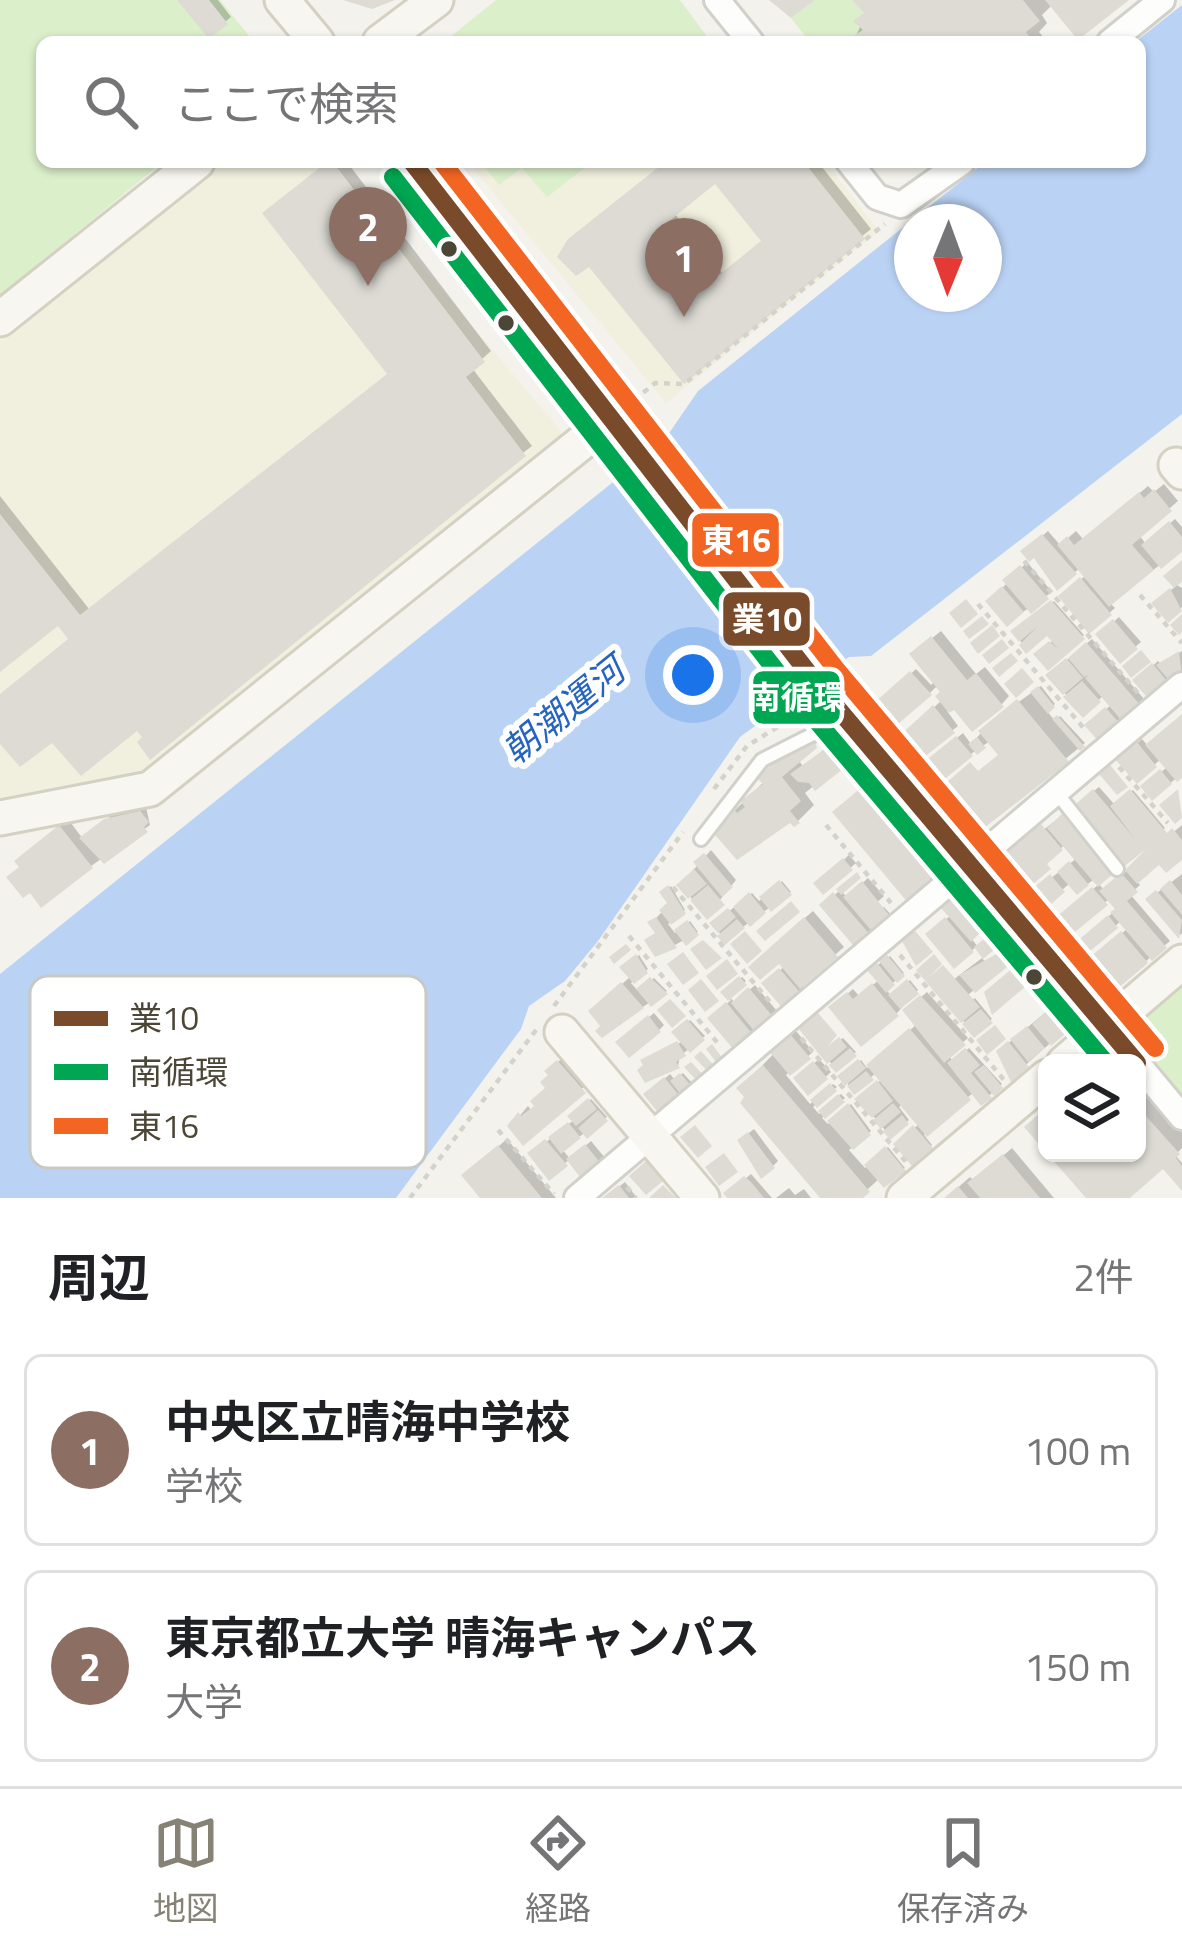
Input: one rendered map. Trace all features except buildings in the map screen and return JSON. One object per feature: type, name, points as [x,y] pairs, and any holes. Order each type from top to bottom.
[{"type":"street","points":[[282,0],[312,36]]},
{"type":"street","points":[[388,36],[436,0]]},
{"type":"street","points":[[718,0],[747,36]]},
{"type":"street","points":[[1118,36],[1162,0]]},
{"type":"street","points":[[0,319],[189,168]]},
{"type":"street","points":[[417,168],[621,432],[815,695],[841,712],[1129,1054]]},
{"type":"street","points":[[854,168],[877,197],[890,205],[913,202],[955,168]]},
{"type":"street","points":[[0,818],[151,789],[621,432]]},
{"type":"street","points":[[577,1198],[1182,686]]},
{"type":"street","points":[[1074,1054],[1182,962]]},
{"type":"street","points":[[562,1032],[702,1198]]},
{"type":"street","points":[[1146,1074],[1182,1117]]},
{"type":"street","points":[[904,1198],[1038,1085]]},
{"type":"lane","points":[[701,839],[762,760],[823,729],[841,712]]},
{"type":"lane","points":[[1055,792],[1118,869]]},
{"type":"path","points":[[621,432],[655,383],[684,384],[913,202]]},
{"type":"path","points":[[1024,561],[1153,710]]},
{"type":"path","points":[[1140,595],[1182,643]]},
{"type":"path","points":[[978,604],[1168,823]]},
{"type":"path","points":[[706,801],[747,746],[815,695]]},
{"type":"path","points":[[410,1198],[692,820]]},
{"type":"path","points":[[826,825],[905,920]]},
{"type":"path","points":[[629,936],[735,1064]]},
{"type":"path","points":[[885,937],[1020,1100]]},
{"type":"path","points":[[498,1130],[558,1198]]},
{"type":"shaded area","points":[[216,168],[339,168],[565,436],[142,776],[0,805],[0,341]]},
{"type":"shaded area","points":[[473,168],[830,168],[879,231],[666,403]]},
{"type":"green space","points":[[0,0],[220,0],[249,36],[36,36],[36,168],[156,168],[0,295]]},
{"type":"green space","points":[[496,0],[680,0],[707,36],[451,36]]},
{"type":"green space","points":[[815,0],[852,0],[864,13],[854,21],[863,30],[856,36],[805,36],[791,18]]},
{"type":"green space","points":[[486,168],[522,168],[499,185]]},
{"type":"green space","points":[[522,168],[584,168],[547,197]]},
{"type":"green space","points":[[1182,974],[1182,1103],[1146,1061],[1146,1054],[1140,1054],[1118,1028]]},
{"type":"water","name":"朝潮運河","points":[[1182,5],[1182,414],[871,656],[849,657],[740,737],[598,941],[565,981],[529,1006],[521,1029],[426,1157],[426,976],[30,976],[30,1168],[418,1168],[396,1198],[0,1198],[0,974],[663,442],[698,391],[894,235],[894,312],[1002,312],[1002,204],[932,204],[977,168],[1146,168],[1143,36]]},
{"type":"pier","points":[[658,438],[835,674],[801,700],[622,464]]},
{"type":"transit line","name":"業10","points":[[417,168],[817,684],[1129,1054]]},
{"type":"transit line","name":"東16","points":[[447,168],[836,669],[1155,1048]]},
{"type":"transit line","name":"南循環","points":[[393,177],[798,699],[1098,1054]]},
{"type":"place","name":"東京都立大学 晴海キャンパス","points":[[368,286]]},
{"type":"place","name":"中央区立晴海中学校","points":[[684,317]]}]
